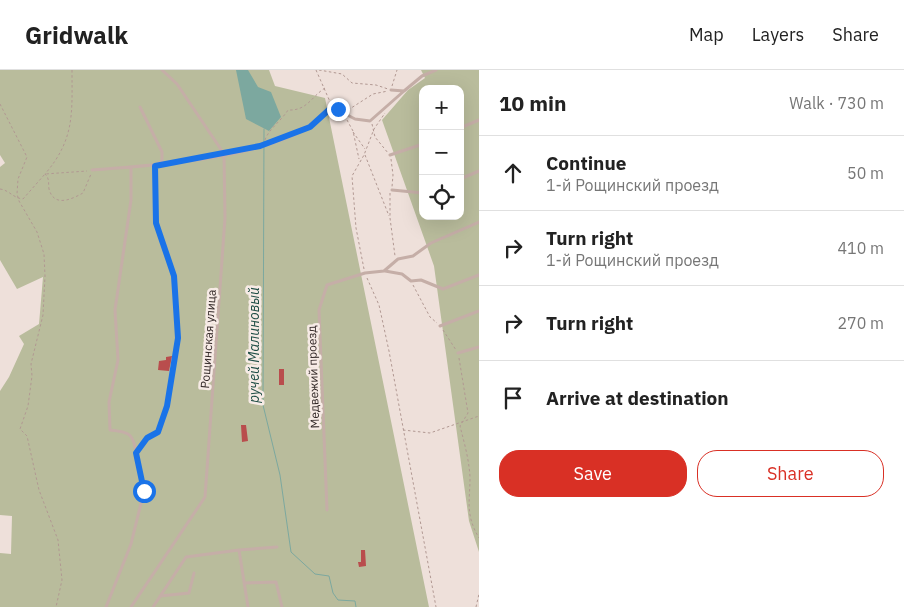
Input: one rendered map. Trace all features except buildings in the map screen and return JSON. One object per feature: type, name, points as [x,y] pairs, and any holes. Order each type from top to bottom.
[{"type":"lane","points":[[162,70],[177,84],[224,154]]},
{"type":"lane","points":[[419,70],[422,76]]},
{"type":"lane","points":[[92,170],[155,166],[260,146],[310,127],[332,107],[362,121],[370,120],[422,76],[436,70]]},
{"type":"lane","points":[[391,90],[404,91]]},
{"type":"lane","points":[[140,107],[162,152],[162,161],[155,166]]},
{"type":"lane","points":[[464,126],[479,120]]},
{"type":"lane","points":[[390,156],[419,145]]},
{"type":"lane","name":"Рощинская улица","points":[[130,607],[205,497],[225,218],[224,154]]},
{"type":"lane","points":[[136,453],[147,438],[158,432],[167,406],[178,338],[174,276],[156,223],[155,166]]},
{"type":"lane","points":[[106,607],[131,544],[144,491],[134,438],[126,431],[110,430],[109,402],[118,360],[115,310],[131,200],[131,167]]},
{"type":"lane","points":[[464,177],[479,171]]},
{"type":"lane","points":[[392,190],[419,193]]},
{"type":"lane","points":[[384,271],[398,259],[413,256],[431,243],[479,222]]},
{"type":"lane","points":[[365,273],[384,271],[402,274],[411,281],[421,280],[443,289],[479,275]]},
{"type":"lane","name":"Медвежий проезд","points":[[327,510],[319,310],[326,285],[365,273]]},
{"type":"lane","points":[[440,326],[479,312]]},
{"type":"lane","points":[[458,353],[479,347]]},
{"type":"lane","points":[[152,607],[186,557],[277,547]]},
{"type":"lane","points":[[239,550],[248,607]]},
{"type":"lane","points":[[160,596],[189,593],[194,573]]},
{"type":"lane","points":[[244,583],[276,582],[282,607]]},
{"type":"path","points":[[0,189],[23,199],[58,159],[70,132],[72,119],[72,70]]},
{"type":"path","points":[[316,70],[332,107]]},
{"type":"path","points":[[319,70],[342,74],[352,83],[376,85],[391,90]]},
{"type":"path","points":[[260,146],[288,110],[297,110],[305,107],[312,97],[325,88]]},
{"type":"path","points":[[366,150],[344,113],[356,103],[373,94],[391,90]]},
{"type":"path","points":[[0,104],[27,157],[18,179],[18,198],[37,232],[44,254],[43,315],[31,364],[32,376],[28,406],[20,424],[20,429],[27,436],[39,490],[58,540],[62,580],[56,607]]},
{"type":"path","points":[[390,104],[374,128],[366,150],[352,176],[356,228],[365,273],[379,305],[436,607]]},
{"type":"path","points":[[370,120],[374,128],[375,137],[390,156],[393,175],[390,218],[396,261]]},
{"type":"path","points":[[353,131],[359,160]]},
{"type":"path","points":[[364,154],[390,218]]},
{"type":"path","points":[[92,170],[88,187],[84,193],[65,202],[60,201],[51,194],[49,178],[45,174],[92,170]]},
{"type":"path","points":[[411,281],[430,317],[440,326],[458,353],[468,413],[472,418]]},
{"type":"path","points":[[468,413],[460,426],[470,477],[468,511],[473,528],[479,538]]},
{"type":"path","points":[[403,430],[430,433],[479,416]]},
{"type":"path","points":[[476,607],[479,594]]},
{"type":"green space","points":[[0,70],[269,70],[275,86],[325,98],[429,607],[0,607],[0,553],[11,554],[12,516],[0,515],[0,391],[9,377],[24,344],[19,336],[39,324],[43,277],[17,289],[0,260],[0,167],[5,163],[0,155]]},
{"type":"green space","points":[[421,70],[479,70],[479,552],[469,521],[434,266],[382,120],[408,90],[425,78]]},
{"type":"water","points":[[236,70],[248,70],[258,87],[271,92],[281,117],[269,131],[246,119]]},
{"type":"waterway","name":"ручей Малиновый","points":[[264,129],[263,405],[280,475],[291,552],[315,574],[329,576],[333,593],[338,600],[355,601],[356,607]]},
{"type":"route","points":[[144,491],[136,453],[147,438],[158,432],[167,406],[178,338],[174,276],[156,223],[155,166],[260,146],[310,127],[332,107],[338,109]]}]
